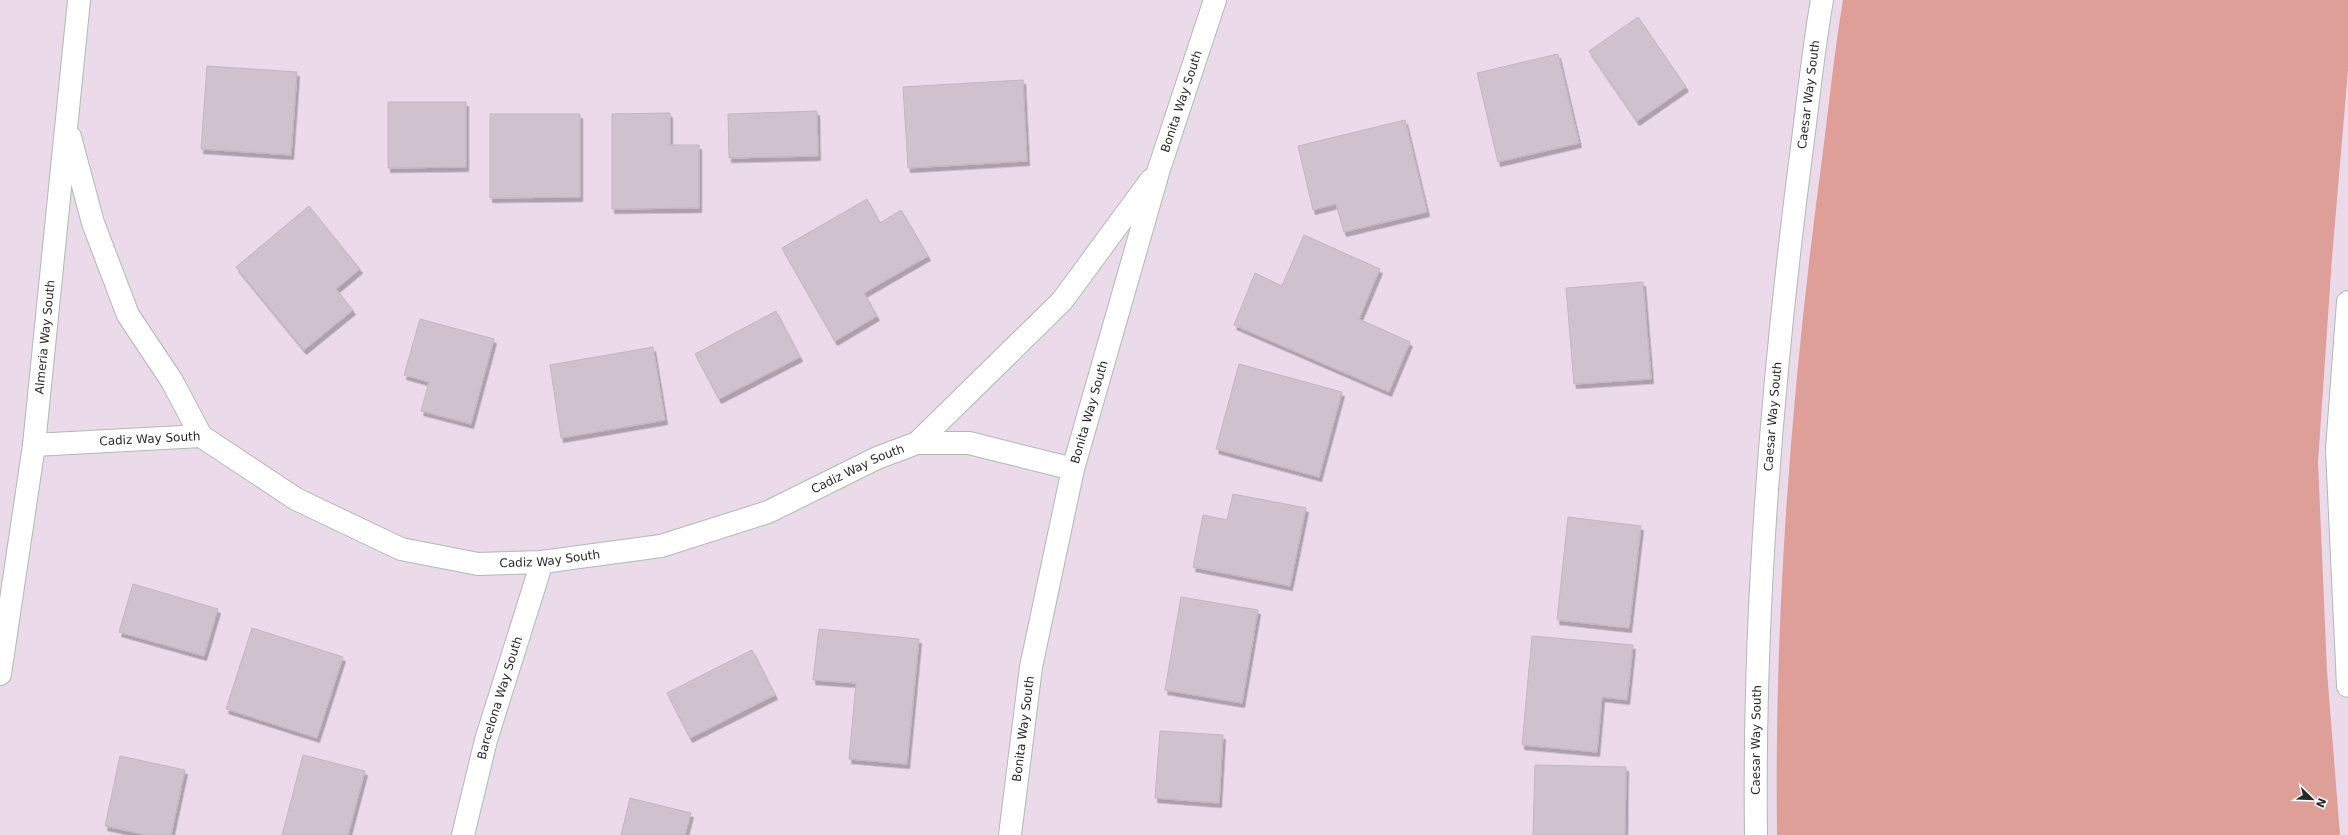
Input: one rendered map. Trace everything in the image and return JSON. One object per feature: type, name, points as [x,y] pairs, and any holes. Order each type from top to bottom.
[{"type":"street","name":"Almeria Way South","points":[[0,674],[34,445],[78,0]]},
{"type":"street","name":"Bonita Way South","points":[[1010,835],[1031,667],[1073,469],[1159,169],[1215,0]]},
{"type":"street","name":"Caesar Way South","points":[[1756,835],[1755,744],[1766,494],[1786,270],[1822,0]]},
{"type":"street","points":[[66,124],[93,223],[128,315],[172,381],[201,436]]},
{"type":"street","points":[[917,442],[1062,301],[1159,169]]},
{"type":"street","points":[[2348,302],[2337,449],[2348,686]]},
{"type":"street","name":"Cadiz Way South","points":[[34,445],[201,436],[296,499],[401,549],[478,564],[542,562],[661,546],[768,512],[876,458],[917,442],[969,443],[1073,469]]},
{"type":"street","name":"Barcelona Way South","points":[[463,835],[486,740],[542,562]]},
{"type":"shaded area","points":[[1843,0],[2348,0],[2348,70],[2332,258],[2318,462],[2327,671],[2340,835],[1777,835],[1779,665],[1787,496],[1811,243]]},
{"type":"building","points":[[1638,17],[1686,87],[1637,121],[1589,51]]},
{"type":"building","points":[[1558,54],[1579,143],[1498,162],[1477,73]]},
{"type":"building","points":[[207,66],[297,72],[291,155],[201,149]]},
{"type":"building","points":[[1023,80],[1027,161],[908,168],[903,87]]},
{"type":"building","points":[[388,102],[466,102],[466,167],[388,168]]},
{"type":"building","points":[[817,111],[818,156],[729,158],[728,114]]},
{"type":"building","points":[[670,113],[670,145],[699,145],[699,208],[612,209],[612,114]]},
{"type":"building","points":[[490,114],[580,114],[580,197],[490,198]]},
{"type":"building","points":[[1405,120],[1427,212],[1344,232],[1336,204],[1313,210],[1298,146]]},
{"type":"building","points":[[867,199],[880,223],[901,210],[928,256],[864,293],[877,316],[835,341],[782,248]]},
{"type":"building","points":[[309,206],[360,269],[336,289],[353,310],[304,350],[236,267]]},
{"type":"building","points":[[1304,235],[1380,269],[1359,319],[1410,342],[1389,392],[1234,325],[1255,273],[1282,286]]},
{"type":"building","points":[[1643,282],[1651,379],[1574,384],[1566,288]]},
{"type":"building","points":[[776,311],[800,357],[719,399],[695,354]]},
{"type":"building","points":[[420,319],[494,339],[471,424],[421,411],[429,382],[404,375]]},
{"type":"building","points":[[653,347],[665,420],[561,438],[550,365]]},
{"type":"building","points":[[1239,364],[1342,392],[1319,477],[1216,449]]},
{"type":"building","points":[[1233,494],[1306,508],[1290,586],[1193,567],[1203,515],[1227,520]]},
{"type":"building","points":[[1568,517],[1641,526],[1629,628],[1557,620]]},
{"type":"building","points":[[133,584],[218,609],[204,656],[119,632]]},
{"type":"building","points":[[1181,597],[1258,610],[1242,703],[1165,690]]},
{"type":"building","points":[[252,628],[343,657],[317,738],[226,709]]},
{"type":"building","points":[[819,629],[919,639],[907,764],[849,759],[856,683],[813,680]]},
{"type":"building","points":[[1532,636],[1633,645],[1627,700],[1602,697],[1597,752],[1522,745]]},
{"type":"building","points":[[752,650],[775,695],[690,738],[667,693]]},
{"type":"building","points":[[1160,731],[1223,735],[1219,803],[1155,798]]},
{"type":"building","points":[[303,755],[365,771],[348,835],[282,835]]},
{"type":"building","points":[[120,756],[185,770],[171,835],[147,835],[105,826]]},
{"type":"building","points":[[1535,765],[1626,767],[1625,835],[1533,835]]},
{"type":"building","points":[[630,798],[691,813],[685,835],[621,835]]}]
